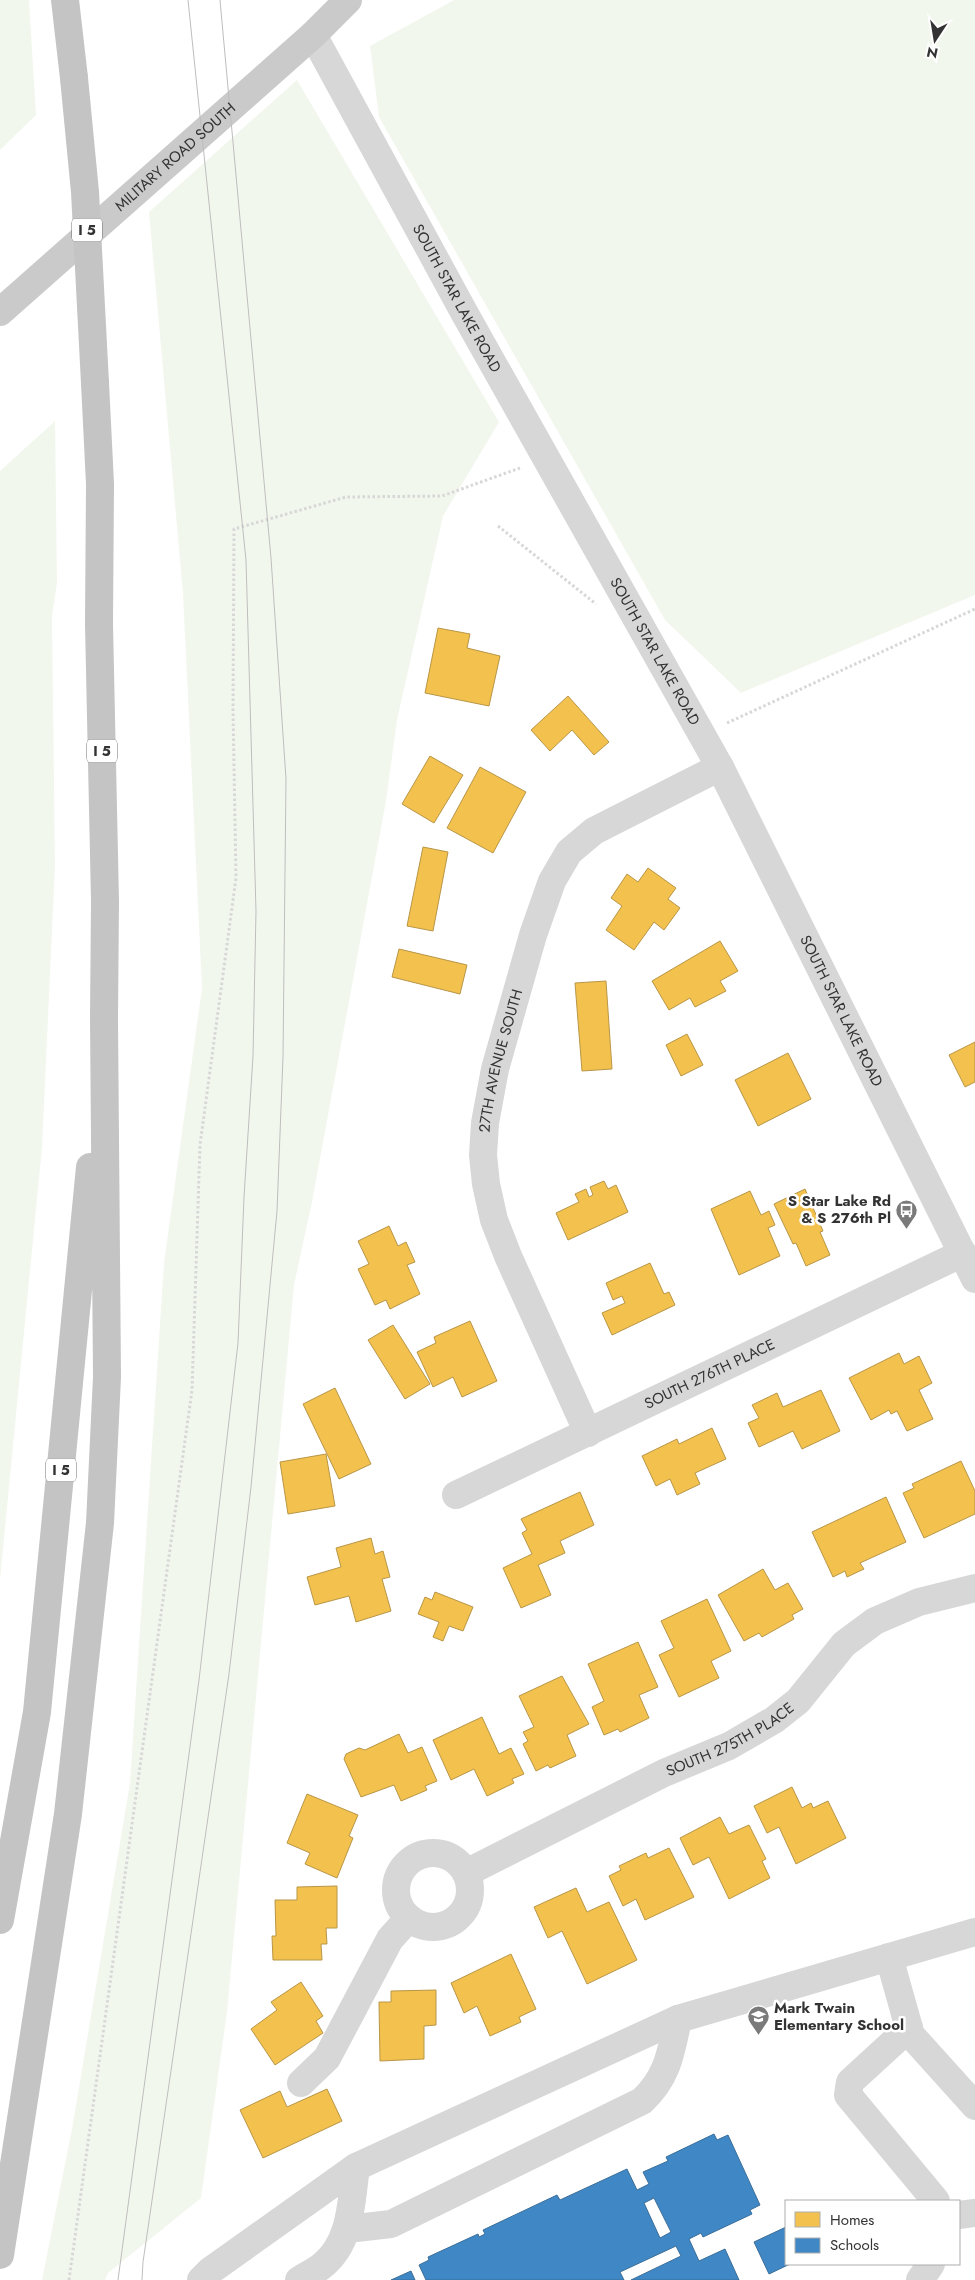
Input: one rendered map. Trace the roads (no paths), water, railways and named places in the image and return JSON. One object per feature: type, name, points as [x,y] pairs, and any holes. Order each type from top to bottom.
[{"type":"highway","name":"I 5","points":[[0,1920],[37,1712],[104,1019],[105,901],[99,624],[100,484],[85,192],[65,0]]},
{"type":"highway","points":[[0,2254],[68,1814],[100,1522],[107,1377],[104,1019]]},
{"type":"main road","name":"MILITARY ROAD SOUTH","points":[[0,312],[313,35],[348,0]]},
{"type":"street","name":"SOUTH STAR LAKE ROAD","points":[[313,35],[547,459],[720,767],[975,1279]]},
{"type":"street","name":"27TH AVENUE SOUTH","points":[[588,1433],[508,1256],[494,1220],[486,1184],[483,1155],[485,1123],[495,1069],[533,935],[552,881],[569,852],[594,831],[720,767]]},
{"type":"street","name":"SOUTH 276TH PLACE","points":[[456,1495],[963,1253]]},
{"type":"street","name":"SOUTH 275TH PLACE","points":[[466,1873],[664,1773],[729,1746],[774,1720],[798,1701],[844,1644],[875,1621],[919,1602],[975,1588]]},
{"type":"street","points":[[431,1853],[445,1855],[457,1862],[466,1873],[470,1887],[468,1902],[462,1914],[450,1923],[436,1927],[422,1925],[409,1918],[400,1907],[396,1892],[398,1878],[405,1866],[416,1856],[431,1853]]},
{"type":"street","points":[[301,2083],[327,2058],[390,1940],[409,1918]]},
{"type":"street","points":[[201,2280],[210,2271],[356,2167],[678,2019],[975,1932]]},
{"type":"street","points":[[889,1957],[911,2035],[975,2106]]},
{"type":"street","points":[[347,2230],[390,2224],[642,2101],[653,2091],[663,2076],[670,2058],[678,2019]]},
{"type":"street","points":[[909,2028],[850,2082],[848,2095],[935,2200]]},
{"type":"street","points":[[299,2280],[329,2260],[347,2230],[356,2167]]},
{"type":"street","points":[[960,2215],[975,2213]]},
{"type":"street","points":[[920,2280],[930,2265]]},
{"type":"tram line","points":[[118,2280],[199,1680],[238,1343],[244,1197],[253,1056],[256,911],[246,560],[188,0]]},
{"type":"tram line","points":[[142,2280],[143,2262],[229,1674],[251,1487],[277,1211],[283,1057],[286,779],[271,558],[220,0]]},
{"type":"place","name":"S Star Lake Rd & S 276th Pl","points":[[907,1229]]},
{"type":"place","name":"Mark Twain Elementary School","points":[[758,2036]]}]
